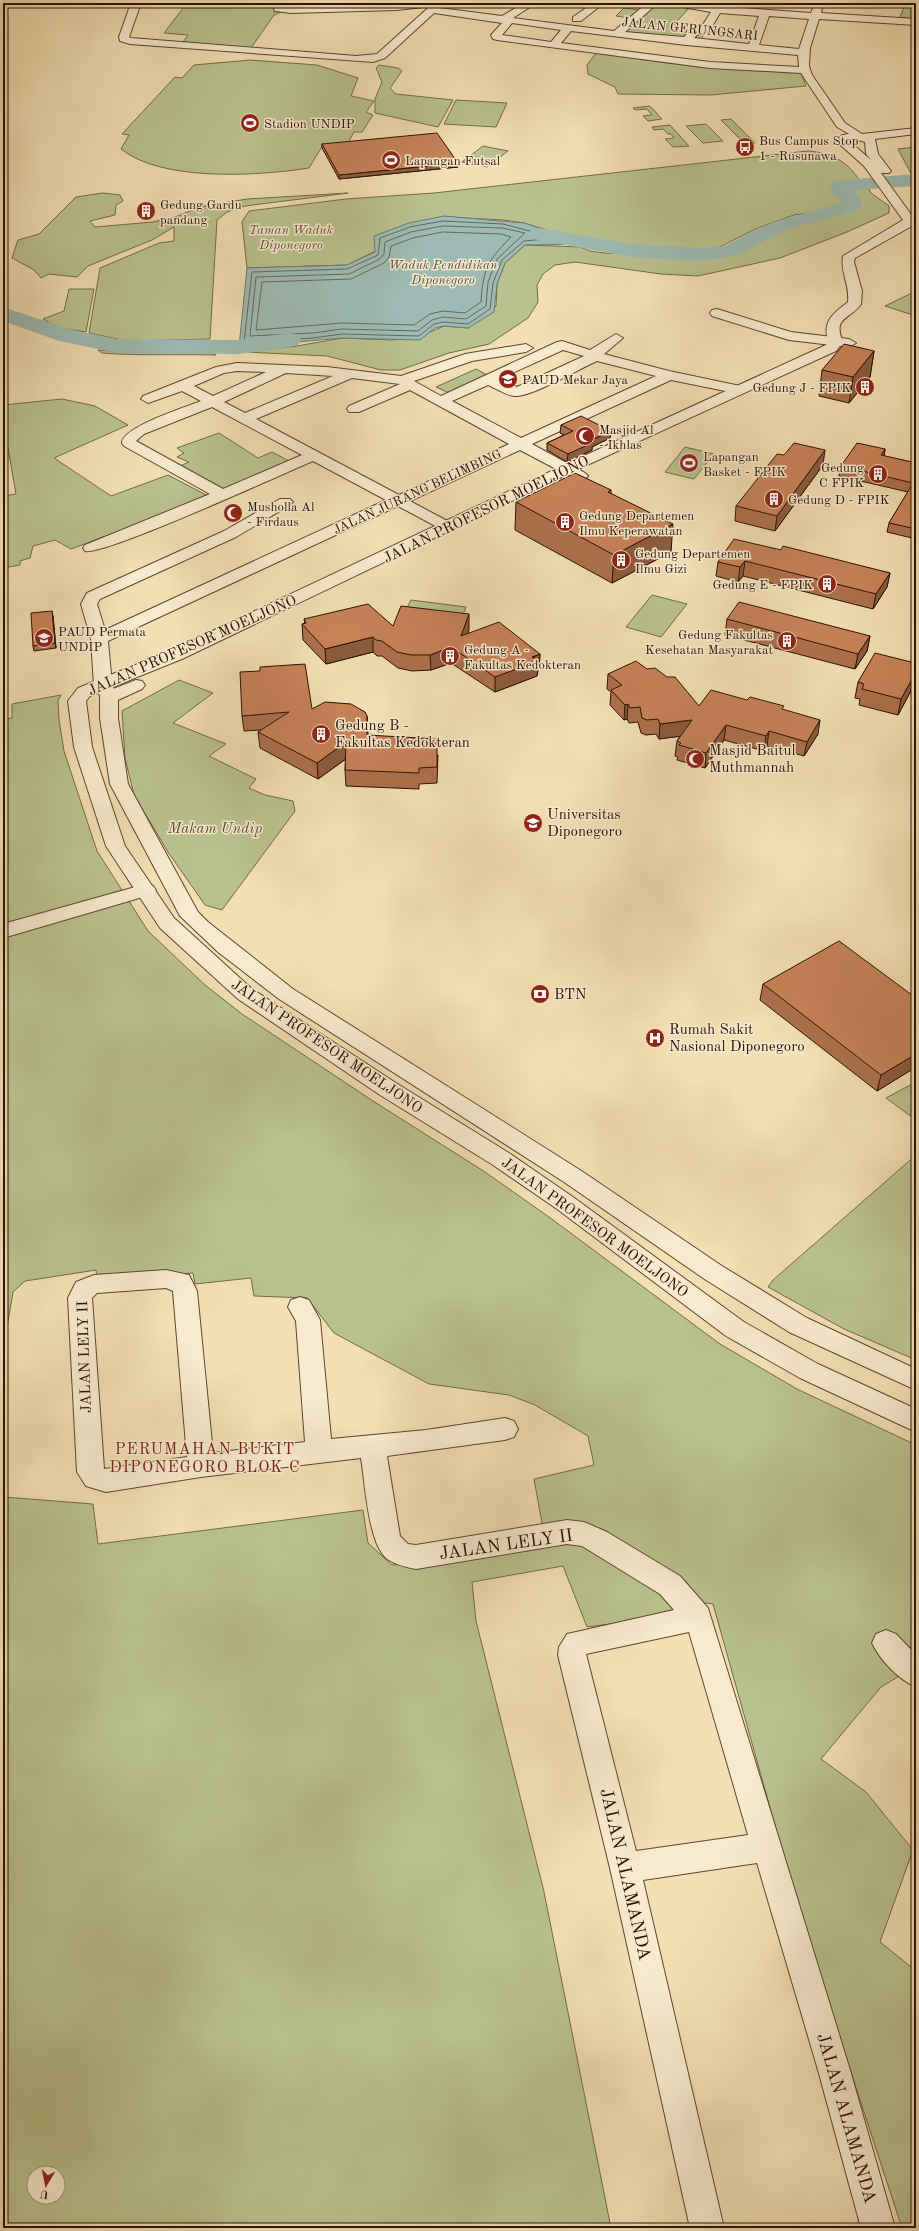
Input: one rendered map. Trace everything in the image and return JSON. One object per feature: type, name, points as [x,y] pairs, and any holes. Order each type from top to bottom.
[{"type":"street","points":[[136,3],[124,37],[124,39],[130,41],[373,59],[381,56],[431,6]]},
{"type":"street","name":"JALAN GERUNGSARI","points":[[281,3],[278,9],[287,10],[431,6],[506,20],[616,34],[682,42],[803,52]]},
{"type":"street","points":[[532,3],[506,20],[496,35],[497,37],[710,65],[805,70]]},
{"type":"street","points":[[577,19],[599,3]]},
{"type":"street","points":[[616,34],[653,3]]},
{"type":"street","points":[[677,3],[717,10],[916,22]]},
{"type":"street","points":[[820,3],[803,52],[805,70],[841,125],[858,139],[873,163],[910,212],[908,223],[849,256],[848,262],[859,306]]},
{"type":"street","points":[[892,21],[896,9]]},
{"type":"street","points":[[664,59],[693,33],[706,28],[717,10]]},
{"type":"street","points":[[753,48],[765,13]]},
{"type":"street","points":[[554,45],[568,28]]},
{"type":"street","points":[[858,139],[916,131]]},
{"type":"street","points":[[858,139],[916,136]]},
{"type":"street","points":[[858,139],[873,163]]},
{"type":"street","points":[[148,399],[226,369],[327,371],[406,382],[574,473],[716,414],[845,349],[842,342],[845,335],[844,328],[867,297],[856,263],[857,257],[916,225]]},
{"type":"street","points":[[716,313],[789,336],[842,342]]},
{"type":"street","points":[[487,380],[516,392],[538,384],[596,354],[616,338]]},
{"type":"street","name":"JALAN PROFESOR MOELJONO","points":[[842,342],[740,390],[574,473],[451,529],[219,648],[106,691],[84,692],[77,701],[83,748],[116,846],[167,923],[245,994],[388,1089],[501,1159],[565,1203],[735,1329],[809,1371],[916,1421]]},
{"type":"street","points":[[441,401],[562,345],[596,354],[612,361],[740,390]]},
{"type":"street","points":[[354,409],[406,382],[470,357],[526,348]]},
{"type":"street","points":[[223,495],[129,444],[129,440],[138,431],[214,401],[285,370]]},
{"type":"street","points":[[245,418],[351,374]]},
{"type":"street","name":"JALAN JURANG BELIMBING","points":[[99,639],[396,500],[669,375]]},
{"type":"street","points":[[182,386],[214,401],[313,456],[451,529]]},
{"type":"street","points":[[91,548],[223,495],[313,456]]},
{"type":"street","points":[[285,502],[230,534],[93,596],[89,604],[99,639],[119,784],[190,916],[207,933],[247,966],[286,994],[572,1176],[714,1273],[798,1325],[916,1380]]},
{"type":"street","points":[[3,931],[146,890]]},
{"type":"street","name":"JALAN LELY II","points":[[200,1466],[186,1299],[185,1291],[181,1282],[159,1279],[94,1284],[84,1289],[80,1298],[90,1472],[93,1478],[106,1482],[200,1466],[372,1445],[426,1441],[505,1429]]},
{"type":"street","points":[[300,1307],[308,1320],[319,1451]]},
{"type":"street","name":"JALAN LELY II","points":[[372,1445],[388,1538],[393,1549],[402,1555],[416,1557],[567,1532],[584,1534],[598,1540],[670,1585],[698,1617]]},
{"type":"street","name":"JALAN ALAMANDA","points":[[707,2228],[625,1868],[572,1655],[573,1647],[577,1643],[698,1617],[834,2070],[878,2228]]},
{"type":"street","points":[[886,1643],[916,1674]]},
{"type":"street","points":[[625,1868],[766,1847]]},
{"type":"green space","points":[[187,3],[290,3],[287,9],[274,15],[251,48],[183,42],[188,35],[164,33]]},
{"type":"green space","points":[[657,4],[689,8],[670,29],[705,34],[698,42],[623,32],[636,19],[616,16],[624,8],[649,11]]},
{"type":"green space","points":[[904,7],[916,8],[916,19],[900,17]]},
{"type":"green space","points":[[596,53],[698,67],[801,72],[806,86],[711,95],[618,94],[615,87],[588,74],[587,65]]},
{"type":"green space","name":"Stadion UNDIP","points":[[250,60],[317,65],[358,78],[351,96],[374,101],[366,112],[373,115],[362,132],[354,132],[347,145],[323,145],[309,168],[288,171],[238,174],[185,172],[160,167],[139,160],[121,149],[129,135],[122,134],[175,77],[182,78],[194,65]]},
{"type":"green space","points":[[379,65],[398,68],[402,71],[390,88],[396,94],[453,100],[438,127],[375,113],[375,99],[382,82],[376,68]]},
{"type":"green space","points":[[456,100],[507,103],[496,127],[444,124]]},
{"type":"green space","points":[[650,106],[662,119],[648,121],[643,116],[652,115],[647,109],[635,110],[633,108]]},
{"type":"green space","points":[[731,119],[755,143],[745,144],[721,120]]},
{"type":"green space","points":[[706,124],[723,141],[703,143],[686,126]]},
{"type":"green space","points":[[670,125],[689,146],[673,147],[665,139],[674,138],[671,134],[668,134],[663,129],[654,130],[652,127]]},
{"type":"green space","points":[[483,146],[508,151],[487,167],[462,162]]},
{"type":"green space","points":[[916,147],[916,183],[898,149]]},
{"type":"green space","name":"Taman Waduk Diponegoro","points":[[808,151],[832,156],[838,159],[850,168],[860,181],[833,183],[836,192],[845,199],[836,209],[794,215],[755,229],[716,249],[699,251],[644,248],[605,243],[596,239],[575,239],[524,223],[503,220],[445,217],[347,265],[247,268],[242,222],[249,211],[346,199],[434,193]]},
{"type":"green space","points":[[867,186],[871,193],[889,206],[889,213],[847,232],[780,258],[698,276],[661,274],[575,262],[555,265],[543,274],[537,285],[538,302],[528,318],[489,344],[449,353],[400,370],[381,370],[327,356],[225,351],[225,349],[262,350],[297,346],[342,338],[393,340],[428,333],[444,326],[468,328],[496,306],[497,284],[505,263],[525,245],[580,247],[590,251],[604,253],[692,256],[733,255],[770,234],[820,218],[840,214],[854,208],[854,196],[846,188]]},
{"type":"green space","points":[[103,193],[120,195],[123,201],[116,205],[115,215],[90,221],[95,227],[153,222],[178,216],[199,207],[247,199],[348,193],[245,206],[227,212],[217,220],[210,339],[127,341],[89,333],[100,268],[159,243],[174,241],[174,227],[152,240],[88,266],[77,277],[49,274],[41,278],[34,270],[12,258],[18,240],[39,234],[76,197]]},
{"type":"green space","points":[[69,289],[94,289],[86,332],[59,328],[43,319],[64,311]]},
{"type":"green space","points":[[916,291],[916,316],[885,306]]},
{"type":"green space","points":[[98,350],[124,352],[206,350],[216,355],[116,354],[102,353]]},
{"type":"green space","points":[[476,369],[489,376],[449,393],[436,387]]},
{"type":"green space","points":[[62,399],[95,406],[128,425],[54,458],[111,496],[168,475],[210,497],[71,549],[55,540],[33,546],[30,558],[20,561],[20,565],[3,568],[3,496],[16,494],[8,448],[3,449],[3,405]]},
{"type":"green space","points":[[219,433],[258,458],[272,452],[289,461],[227,490],[218,489],[180,466],[189,462],[177,457],[184,453],[177,448]]},
{"type":"green space","name":"Lapangan Basket - FPIK","points":[[685,447],[714,454],[694,479],[665,472]]},
{"type":"green space","points":[[652,595],[687,604],[661,637],[626,627]]},
{"type":"green space","points":[[411,600],[466,607],[459,625],[402,617]]},
{"type":"green space","name":"Makam Undip","points":[[179,680],[213,693],[173,723],[226,744],[209,756],[256,779],[249,788],[265,795],[293,801],[295,811],[222,910],[205,905],[168,852],[134,795],[125,758],[122,711]]},
{"type":"green space","points":[[61,695],[58,701],[59,720],[64,751],[97,851],[148,931],[205,985],[242,1014],[373,1101],[485,1172],[549,1217],[720,1344],[797,1389],[916,1445],[916,1678],[901,1675],[881,1687],[821,1759],[866,1792],[913,1850],[880,1942],[916,1971],[916,2228],[902,2228],[804,1929],[713,1604],[699,1602],[671,1616],[587,1627],[563,1566],[472,1582],[476,1621],[544,1892],[611,2228],[3,2228],[3,1497],[93,1504],[98,1544],[363,1510],[368,1543],[392,1565],[546,1545],[534,1479],[594,1465],[588,1436],[535,1405],[509,1395],[429,1384],[334,1333],[307,1298],[254,1296],[251,1278],[195,1284],[193,1273],[97,1280],[96,1270],[25,1281],[13,1292],[3,1351],[3,719],[12,718],[12,704]]},
{"type":"green space","points":[[916,1082],[916,1120],[886,1098]]},
{"type":"green space","points":[[916,1155],[916,1360],[844,1329],[768,1287],[773,1280]]},
{"type":"water","name":"Waduk Pendidikan Diponegoro","points":[[444,216],[524,223],[588,244],[525,245],[505,263],[497,284],[494,312],[468,328],[444,326],[435,328],[420,340],[342,338],[239,347],[247,268],[347,265],[375,252],[374,236],[409,223]]},
{"type":"building","name":"Lapangan Futsal","points":[[437,133],[458,163],[339,175],[322,144]]},
{"type":"building","points":[[844,344],[874,351],[853,377],[822,370]]},
{"type":"building","points":[[581,416],[611,431],[589,441],[592,443],[568,454],[547,443],[573,431],[561,425]]},
{"type":"building","name":"Gedung D - FPIK","points":[[794,443],[825,450],[777,516],[736,506],[777,454],[784,455]]},
{"type":"building","points":[[857,443],[885,449],[881,455],[916,463],[916,529],[889,523],[913,483],[841,466]]},
{"type":"building","points":[[575,473],[611,490],[608,492],[673,524],[614,555],[516,502]]},
{"type":"building","points":[[734,539],[781,550],[783,546],[890,573],[876,594],[745,561],[740,567],[718,562]]},
{"type":"building","points":[[739,602],[870,636],[858,654],[727,619]]},
{"type":"building","points":[[368,604],[393,626],[401,606],[469,614],[461,636],[499,622],[540,654],[532,657],[538,661],[495,677],[451,647],[430,655],[411,655],[397,652],[382,641],[376,640],[373,637],[325,649],[302,624],[306,623],[304,619]]},
{"type":"building","name":"PAUD Permata UNDIP","points":[[52,611],[55,643],[33,646],[31,613]]},
{"type":"building","points":[[875,653],[915,663],[912,670],[916,672],[901,699],[862,689],[864,684],[858,682]]},
{"type":"building","points":[[636,661],[647,669],[655,668],[667,677],[675,677],[699,706],[711,690],[747,700],[750,697],[784,706],[782,709],[820,720],[807,742],[769,731],[766,736],[726,725],[706,753],[679,745],[681,743],[677,741],[692,720],[660,724],[658,719],[647,720],[642,718],[640,707],[630,708],[628,704],[625,705],[611,690],[622,685],[608,674]]},
{"type":"building","name":"Gedung B - Fakultas Kedokteran","points":[[305,664],[312,709],[325,702],[351,704],[365,712],[367,716],[367,735],[437,739],[437,767],[419,768],[419,773],[345,770],[346,742],[317,763],[258,732],[289,712],[242,716],[240,672],[260,671],[260,667]]},
{"type":"building","points":[[839,941],[916,998],[916,1054],[881,1075],[763,984]]},
{"type":"waterway","points":[[3,10],[16,3]]},
{"type":"waterway","points":[[538,234],[607,247],[656,253],[680,255],[725,252],[736,249],[764,233],[793,222],[851,206],[851,198],[841,191],[840,185],[916,180]]},
{"type":"waterway","points":[[3,314],[67,336],[117,346],[239,347],[290,340]]},
{"type":"place","name":"Stadion UNDIP","points":[[250,123]]},
{"type":"place","name":"Bus Campus Stop 1 - Rusunawa","points":[[745,147]]},
{"type":"place","name":"Lapangan Futsal","points":[[391,160]]},
{"type":"place","name":"Gedung Gardu pandang","points":[[146,211]]},
{"type":"place","name":"PAUD Mekar Jaya","points":[[508,379]]},
{"type":"place","name":"Gedung J - FPIK","points":[[865,387]]},
{"type":"place","name":"Masjid Al - Ikhlas","points":[[585,436]]},
{"type":"place","name":"Lapangan Basket - FPIK","points":[[689,463]]},
{"type":"place","name":"Gedung C FPIK","points":[[878,474]]},
{"type":"place","name":"Gedung D - FPIK","points":[[774,499]]},
{"type":"place","name":"Musholla Al - Firdaus","points":[[233,513]]},
{"type":"place","name":"Gedung Departemen Ilmu Keperawatan","points":[[565,522]]},
{"type":"place","name":"Gedung Departemen Ilmu Gizi","points":[[621,560]]},
{"type":"place","name":"Gedung E - FPIK","points":[[827,584]]},
{"type":"place","name":"PAUD Permata UNDIP","points":[[44,638]]},
{"type":"place","name":"Gedung Fakultas Kesehatan Masyarakat","points":[[787,641]]},
{"type":"place","name":"Gedung A - Fakultas Kedokteran","points":[[450,656]]},
{"type":"place","name":"Gedung B - Fakultas Kedokteran","points":[[321,734]]},
{"type":"place","name":"Masjid Baitul Muthmannah","points":[[695,759]]},
{"type":"place","name":"Universitas Diponegoro","points":[[533,823]]},
{"type":"place","name":"BTN","points":[[540,994]]},
{"type":"place","name":"Rumah Sakit Nasional Diponegoro","points":[[655,1038]]},
{"type":"district","name":"PERUMAHAN BUKIT DIPONEGORO BLOK C","points":[[205,1457]]}]
